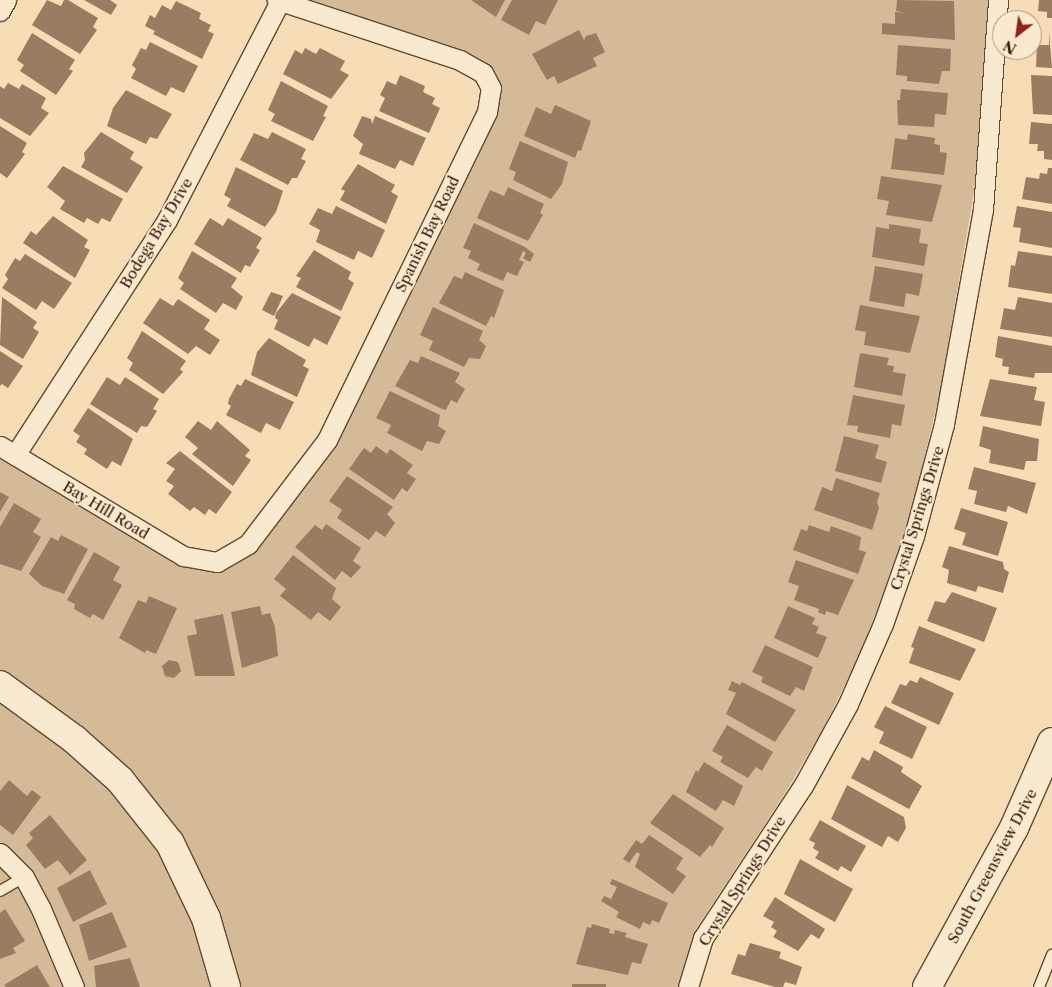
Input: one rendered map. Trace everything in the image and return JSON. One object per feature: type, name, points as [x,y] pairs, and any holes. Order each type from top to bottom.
[{"type":"street","points":[[0,11],[6,0]]},
{"type":"street","name":"Crystal Springs Drive","points":[[688,987],[703,938],[806,782],[848,704],[883,624],[911,544],[944,424],[983,210],[998,0]]},
{"type":"street","name":"Bodega Bay Drive","points":[[7,451],[167,220],[278,1]]},
{"type":"street","name":"Spanish Bay Road","points":[[217,562],[248,544],[326,440],[487,112],[491,88],[483,73],[460,60],[278,1]]},
{"type":"street","name":"Bay Hill Road","points":[[7,451],[183,556],[217,562]]},
{"type":"street","points":[[0,686],[74,739],[120,780],[170,843],[206,918],[226,987]]},
{"type":"street","name":"South Greensview Drive","points":[[927,987],[1014,828],[1050,753]]},
{"type":"street","points":[[0,853],[24,877],[57,942],[74,987]]},
{"type":"lane","points":[[0,891],[24,877]]},
{"type":"lane","points":[[1038,987],[1052,955]]},
{"type":"shaded area","points":[[311,0],[990,0],[979,162],[941,387],[912,511],[887,585],[858,658],[823,729],[784,795],[696,929],[678,987],[0,987],[0,442],[181,547],[215,553],[245,535],[310,454],[480,106],[482,88],[456,49]]},
{"type":"building","points":[[47,0],[61,6],[64,0],[68,0],[98,18],[93,27],[97,30],[80,54],[32,25]]},
{"type":"building","points":[[84,0],[110,0],[117,5],[111,15]]},
{"type":"building","points":[[471,0],[505,0],[496,17]]},
{"type":"building","points":[[512,0],[558,0],[545,25],[536,21],[529,35],[501,20]]},
{"type":"building","points":[[897,0],[954,1],[955,40],[882,34],[882,23],[895,24],[895,12],[906,13],[896,11]]},
{"type":"building","points":[[1039,0],[1052,0],[1052,18],[1047,18],[1047,12],[1038,10]]},
{"type":"building","points":[[176,1],[201,13],[199,19],[211,25],[208,31],[214,34],[202,59],[153,34],[155,31],[145,26],[150,15],[155,18],[162,5],[171,10]]},
{"type":"building","points":[[579,30],[584,40],[586,36],[596,33],[605,52],[593,58],[597,66],[558,84],[554,76],[547,80],[532,54]]},
{"type":"building","points":[[1049,32],[1052,68],[1036,67],[1036,60],[1042,60],[1042,45],[1049,45]]},
{"type":"building","points":[[32,33],[75,60],[69,69],[73,71],[56,95],[20,71],[24,65],[17,60]]},
{"type":"building","points":[[150,42],[198,66],[184,93],[171,87],[166,96],[131,78],[136,69],[132,65],[141,48],[146,50]]},
{"type":"building","points":[[898,45],[951,49],[950,71],[942,71],[939,84],[907,81],[907,76],[896,75]]},
{"type":"building","points":[[305,48],[316,54],[320,48],[345,61],[340,70],[349,75],[331,99],[283,74],[295,50],[302,54]]},
{"type":"building","points":[[400,75],[425,86],[423,92],[435,98],[432,104],[440,108],[429,133],[379,111],[385,98],[380,95],[387,81],[396,85]]},
{"type":"building","points":[[1031,75],[1052,76],[1052,115],[1033,114]]},
{"type":"building","points":[[281,81],[328,106],[323,116],[326,117],[313,141],[271,121],[275,114],[268,110]]},
{"type":"building","points":[[8,83],[19,89],[22,84],[46,98],[41,108],[49,113],[30,136],[0,118],[0,86],[4,89]]},
{"type":"building","points":[[901,89],[948,93],[946,115],[935,114],[934,127],[898,125],[897,100],[900,100]]},
{"type":"building","points":[[126,90],[172,114],[157,139],[150,137],[146,144],[107,126],[113,108]]},
{"type":"building","points":[[555,105],[591,121],[581,151],[578,150],[575,158],[524,136],[536,107],[551,114]]},
{"type":"building","points":[[362,116],[371,119],[372,124],[375,116],[426,138],[413,166],[400,160],[395,169],[359,154],[363,144],[353,136]]},
{"type":"building","points":[[1031,122],[1052,124],[1052,160],[1044,159],[1044,151],[1037,151],[1038,144],[1029,144]]},
{"type":"building","points":[[0,126],[27,143],[22,152],[25,154],[7,178],[0,173]]},
{"type":"building","points":[[101,132],[134,152],[130,159],[143,167],[127,193],[81,167],[85,160],[84,153]]},
{"type":"building","points":[[272,132],[306,149],[301,159],[306,161],[297,178],[292,178],[288,185],[240,160],[254,133],[268,139]]},
{"type":"building","points":[[908,134],[935,138],[934,144],[940,145],[940,152],[947,153],[944,175],[891,169],[895,138],[907,140]]},
{"type":"building","points":[[520,141],[568,162],[562,184],[551,199],[513,180],[516,172],[509,169]]},
{"type":"building","points":[[358,164],[395,185],[391,192],[398,196],[386,224],[340,200],[345,191],[341,189]]},
{"type":"building","points":[[63,166],[123,199],[110,222],[102,218],[98,224],[87,218],[84,223],[60,209],[65,201],[47,187]]},
{"type":"building","points":[[236,167],[283,191],[276,212],[265,227],[227,206],[231,199],[224,195]]},
{"type":"building","points":[[1048,168],[1052,168],[1052,204],[1022,199],[1026,177],[1039,179],[1040,173],[1047,174]]},
{"type":"building","points":[[881,176],[942,185],[932,222],[886,215],[889,201],[877,199]]},
{"type":"building","points":[[508,187],[544,204],[540,213],[543,215],[528,241],[477,218],[490,190],[504,196]]},
{"type":"building","points":[[336,206],[385,230],[372,258],[358,251],[354,260],[316,242],[320,230],[309,224],[318,208],[332,214]]},
{"type":"building","points":[[1017,206],[1052,212],[1052,248],[1019,242],[1021,228],[1013,227]]},
{"type":"building","points":[[53,216],[88,240],[84,247],[90,250],[75,278],[23,243],[31,231],[36,235]]},
{"type":"building","points":[[210,218],[223,226],[228,218],[262,238],[256,248],[260,250],[250,267],[245,265],[241,273],[194,244]]},
{"type":"building","points":[[474,223],[525,247],[534,254],[530,262],[523,258],[526,253],[523,251],[519,260],[524,262],[517,276],[507,272],[503,281],[477,270],[480,264],[468,258],[471,251],[463,248]]},
{"type":"building","points":[[889,224],[921,229],[919,243],[928,244],[924,266],[872,257],[876,227],[889,229]]},
{"type":"building","points":[[314,250],[351,272],[348,279],[354,283],[341,311],[296,287],[301,278],[296,276]]},
{"type":"building","points":[[192,251],[237,278],[231,287],[243,297],[236,310],[223,303],[216,313],[180,289],[184,283],[178,278]]},
{"type":"building","points":[[1018,251],[1052,256],[1052,294],[1008,287],[1011,265],[1015,266]]},
{"type":"building","points":[[25,254],[72,283],[54,309],[42,301],[36,310],[2,288],[8,279],[5,275],[15,258],[20,261]]},
{"type":"building","points":[[875,266],[923,274],[919,296],[906,293],[904,307],[869,301]]},
{"type":"building","points":[[465,272],[504,290],[494,318],[491,316],[486,326],[439,303],[454,276],[462,279]]},
{"type":"building","points":[[271,292],[283,296],[274,316],[262,310]]},
{"type":"building","points":[[292,293],[341,317],[327,345],[314,338],[309,347],[274,329],[278,320],[275,318],[276,313]]},
{"type":"building","points":[[2,297],[37,322],[33,328],[39,332],[23,359],[0,345]]},
{"type":"building","points":[[1018,297],[1052,303],[1052,337],[1000,329],[1004,308],[1015,310]]},
{"type":"building","points":[[160,298],[173,306],[178,299],[210,320],[204,329],[220,340],[210,355],[196,346],[188,354],[143,323]]},
{"type":"building","points":[[860,305],[920,316],[910,353],[864,345],[866,332],[855,330]]},
{"type":"building","points":[[433,307],[483,331],[479,340],[486,346],[480,359],[469,358],[464,367],[429,350],[433,341],[420,335]]},
{"type":"building","points":[[142,331],[186,361],[180,369],[183,372],[163,394],[129,370],[133,363],[127,358]]},
{"type":"building","points":[[998,336],[1052,346],[1052,373],[1035,373],[1034,378],[1008,374],[1009,367],[1002,366],[1003,359],[995,357]]},
{"type":"building","points":[[269,338],[306,360],[303,366],[309,369],[297,397],[251,375],[257,352]]},
{"type":"building","points":[[0,351],[23,366],[8,388],[2,384],[0,386]]},
{"type":"building","points":[[860,353],[889,358],[887,365],[894,366],[893,372],[906,374],[902,396],[854,387]]},
{"type":"building","points":[[421,356],[460,373],[455,382],[465,389],[457,403],[451,400],[446,410],[395,386],[410,360],[418,363]]},
{"type":"building","points":[[107,377],[120,385],[125,377],[159,399],[153,409],[157,411],[147,427],[141,426],[137,433],[90,404]]},
{"type":"building","points":[[245,379],[294,402],[280,430],[266,423],[261,433],[226,415],[231,406],[228,404],[229,399],[237,384],[241,386]]},
{"type":"building","points":[[990,379],[1037,387],[1034,400],[1045,402],[1041,426],[980,416]]},
{"type":"building","points":[[390,391],[440,415],[438,426],[446,431],[439,444],[427,441],[422,451],[387,433],[391,425],[376,418]]},
{"type":"building","points":[[853,395],[905,405],[901,426],[892,424],[890,438],[857,432],[858,426],[847,425]]},
{"type":"building","points":[[88,408],[133,439],[121,466],[112,461],[107,469],[84,454],[87,449],[76,442],[80,436],[73,431]]},
{"type":"building","points":[[198,421],[211,430],[217,421],[250,450],[245,456],[251,460],[233,486],[192,454],[198,448],[185,437]]},
{"type":"building","points":[[983,426],[1039,439],[1037,461],[1026,461],[1024,470],[989,463],[991,450],[979,446]]},
{"type":"building","points":[[844,436],[879,445],[875,458],[887,462],[881,483],[835,471]]},
{"type":"building","points":[[376,446],[387,454],[390,449],[413,465],[407,473],[416,479],[407,492],[402,488],[394,500],[349,469],[364,448],[371,453]]},
{"type":"building","points":[[180,451],[232,492],[216,514],[209,509],[205,515],[194,507],[190,511],[168,494],[174,486],[166,481],[175,469],[166,463]]},
{"type":"building","points":[[974,467],[1036,483],[1027,514],[1008,506],[1006,512],[974,504],[977,491],[968,489]]},
{"type":"building","points":[[347,476],[393,507],[387,514],[395,523],[385,537],[376,531],[369,540],[337,518],[342,510],[329,501]]},
{"type":"building","points":[[836,478],[880,493],[877,502],[879,508],[872,530],[814,510],[822,487],[832,491]]},
{"type":"building","points":[[0,492],[9,497],[0,512]]},
{"type":"building","points":[[14,503],[41,519],[33,532],[41,537],[21,571],[0,564],[0,527]]},
{"type":"building","points":[[961,508],[1008,522],[998,556],[962,545],[966,533],[954,529]]},
{"type":"building","points":[[326,524],[361,548],[353,561],[361,567],[351,578],[342,571],[335,580],[295,547],[315,525],[322,530]]},
{"type":"building","points":[[809,525],[829,532],[831,526],[861,537],[859,550],[866,552],[858,574],[793,550],[801,529],[807,531]]},
{"type":"building","points":[[61,535],[88,549],[64,594],[42,586],[29,574],[51,537],[58,541]]},
{"type":"building","points":[[949,546],[1003,562],[1004,569],[1009,572],[1003,593],[978,586],[976,592],[947,583],[949,570],[942,567]]},
{"type":"building","points":[[94,552],[120,567],[113,580],[122,585],[103,620],[93,614],[90,618],[74,609],[75,604],[67,600]]},
{"type":"building","points":[[293,555],[336,588],[332,599],[341,607],[330,621],[318,612],[311,620],[280,596],[286,589],[274,579]]},
{"type":"building","points":[[796,560],[854,580],[838,615],[826,611],[825,615],[818,612],[819,609],[794,600],[799,586],[788,582]]},
{"type":"building","points":[[952,592],[997,608],[984,642],[927,621],[935,601],[945,603]]},
{"type":"building","points":[[149,596],[177,608],[156,654],[146,650],[145,653],[119,638],[138,600],[146,603]]},
{"type":"building","points":[[260,606],[262,615],[270,613],[275,627],[278,656],[242,668],[231,612]]},
{"type":"building","points":[[788,606],[815,618],[812,624],[819,627],[816,633],[827,637],[818,658],[774,638]]},
{"type":"building","points":[[223,614],[235,676],[195,676],[187,636],[197,634],[194,620]]},
{"type":"building","points":[[919,626],[976,649],[960,681],[909,663],[914,648],[911,647]]},
{"type":"building","points":[[765,645],[813,667],[804,691],[796,687],[790,696],[761,682],[763,677],[752,672]]},
{"type":"building","points":[[169,660],[178,662],[181,671],[174,678],[165,676],[162,666]]},
{"type":"building","points":[[920,677],[954,693],[939,725],[891,703],[900,684],[906,686],[910,680],[917,683]]},
{"type":"building","points":[[732,681],[740,685],[742,682],[796,710],[775,742],[726,714],[736,693],[728,690]]},
{"type":"building","points":[[885,706],[927,727],[912,759],[879,743],[884,732],[874,727]]},
{"type":"building","points":[[727,725],[773,752],[762,771],[756,767],[748,778],[720,762],[723,757],[712,751]]},
{"type":"building","points":[[874,750],[903,767],[901,772],[922,786],[909,809],[851,778],[862,757],[869,761]]},
{"type":"building","points":[[704,762],[743,786],[734,806],[723,800],[716,811],[686,792],[696,770],[698,772]]},
{"type":"building","points":[[9,780],[27,796],[32,790],[41,797],[13,835],[0,825],[0,791]]},
{"type":"building","points":[[847,785],[904,817],[906,828],[898,842],[888,836],[882,847],[831,819]]},
{"type":"building","points":[[673,794],[724,828],[712,847],[710,845],[700,857],[650,823]]},
{"type":"building","points":[[50,815],[87,860],[70,875],[58,860],[45,869],[26,845],[33,838],[29,833]]},
{"type":"building","points":[[820,820],[866,846],[851,872],[841,866],[838,871],[815,858],[819,852],[813,848],[815,843],[809,840]]},
{"type":"building","points":[[649,835],[683,858],[676,869],[686,876],[673,894],[635,867],[640,854],[637,852],[629,863],[623,859],[636,840],[642,844]]},
{"type":"building","points":[[800,859],[853,889],[835,922],[784,894]]},
{"type":"building","points":[[90,870],[107,904],[73,922],[57,888]]},
{"type":"building","points":[[612,879],[668,903],[659,923],[652,920],[650,925],[643,922],[640,929],[616,917],[619,912],[601,901],[604,896],[611,899],[617,887],[610,884]]},
{"type":"building","points":[[775,897],[825,929],[819,939],[811,934],[798,951],[773,937],[777,931],[771,927],[774,922],[763,916]]},
{"type":"building","points":[[5,909],[25,941],[13,948],[16,953],[0,959],[0,913]]},
{"type":"building","points":[[112,912],[127,947],[89,961],[79,925]]},
{"type":"building","points":[[592,924],[610,929],[609,933],[614,934],[615,930],[627,933],[625,937],[648,944],[641,964],[632,962],[628,975],[576,964],[587,927],[591,928]]},
{"type":"building","points":[[750,943],[781,952],[779,958],[802,967],[796,985],[785,982],[783,987],[775,987],[731,974],[738,954],[745,956]]},
{"type":"building","points":[[130,958],[140,987],[96,987],[94,966]]},
{"type":"building","points":[[37,965],[50,987],[6,987],[4,985]]},
{"type":"building","points":[[572,984],[606,984],[606,987],[572,987]]}]
